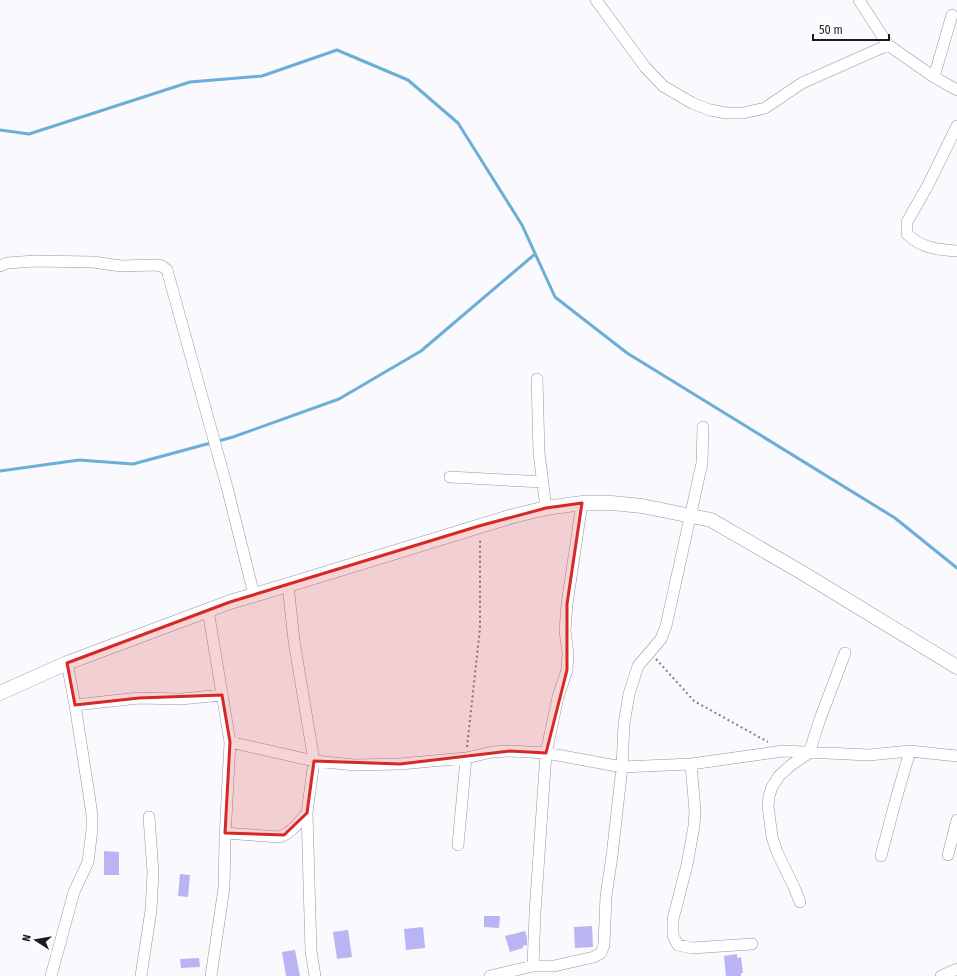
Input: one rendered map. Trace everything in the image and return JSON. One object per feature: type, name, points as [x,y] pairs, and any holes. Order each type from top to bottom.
[{"type":"street","points":[[596,0],[645,67],[663,86],[692,103],[720,112],[743,113],[765,108],[802,83],[888,45]]},
{"type":"street","points":[[859,0],[888,45],[934,77],[957,90]]},
{"type":"street","points":[[934,77],[952,16]]},
{"type":"street","points":[[957,126],[928,185],[907,222],[907,234],[915,241],[937,250],[957,251]]},
{"type":"street","points":[[0,266],[7,263],[53,260],[98,262],[121,266],[157,265],[162,266],[167,270],[227,486],[254,595]]},
{"type":"street","points":[[537,379],[539,453],[546,508]]},
{"type":"street","points":[[490,976],[533,966],[555,971],[601,953],[604,945],[606,896],[622,767],[624,724],[629,694],[638,666],[661,638],[666,626],[702,463],[704,427]]},
{"type":"street","points":[[450,477],[543,482]]},
{"type":"street","points":[[533,966],[535,905],[546,753],[558,697],[567,670],[568,654],[565,631],[567,604],[582,503]]},
{"type":"street","points":[[0,693],[67,663],[230,602],[480,526],[546,508],[582,503],[612,503],[642,506],[711,520],[801,572],[957,668]]},
{"type":"street","points":[[288,585],[294,641],[314,761],[307,813],[310,946],[315,976]]},
{"type":"street","points":[[208,610],[230,742],[223,898],[212,976]]},
{"type":"street","points":[[800,902],[777,852],[772,837],[768,806],[769,796],[772,787],[779,776],[791,765],[809,753],[845,653]]},
{"type":"street","points":[[51,976],[74,892],[88,862],[92,815],[67,663]]},
{"type":"street","points":[[75,705],[139,698],[181,699],[222,695]]},
{"type":"street","points":[[230,742],[314,761],[355,765],[400,764],[466,758],[492,752],[510,750],[546,753],[622,767],[691,764],[783,750],[809,753],[869,755],[910,751],[957,756]]},
{"type":"street","points":[[881,856],[910,751]]},
{"type":"street","points":[[458,845],[466,758]]},
{"type":"street","points":[[691,764],[695,811],[694,826],[687,865],[673,919],[673,936],[678,945],[692,948],[752,944]]},
{"type":"street","points":[[225,833],[279,837],[290,831],[307,813]]},
{"type":"street","points":[[141,976],[151,910],[153,873],[149,818]]},
{"type":"street","points":[[948,855],[957,820]]},
{"type":"street","points":[[941,976],[957,969]]},
{"type":"path","points":[[466,758],[480,628],[480,526]]},
{"type":"path","points":[[650,652],[694,700],[783,750]]},
{"type":"highlighted area","points":[[582,503],[567,604],[567,670],[546,753],[510,751],[400,764],[314,761],[307,813],[284,835],[225,833],[230,742],[222,695],[139,698],[75,705],[67,663],[230,602],[479,526],[546,508]]},
{"type":"building","points":[[104,851],[119,852],[119,875],[104,875]]},
{"type":"building","points":[[180,874],[190,875],[188,897],[178,896]]},
{"type":"building","points":[[484,916],[500,916],[499,928],[484,927]]},
{"type":"building","points":[[592,926],[593,947],[575,948],[574,927]]},
{"type":"building","points":[[423,927],[425,948],[406,950],[404,929]]},
{"type":"building","points":[[348,930],[352,957],[337,959],[333,932]]},
{"type":"building","points":[[525,931],[527,945],[523,946],[523,948],[510,952],[505,936]]},
{"type":"building","points":[[295,950],[300,976],[286,976],[282,952]]},
{"type":"building","points":[[737,954],[737,958],[741,957],[743,973],[741,973],[741,976],[726,976],[724,956]]},
{"type":"building","points":[[199,958],[200,967],[181,968],[180,959]]},
{"type":"waterway","points":[[0,130],[29,134],[190,82],[262,76],[337,50],[408,80],[458,123],[522,225],[555,297],[627,353],[895,518],[957,568]]},
{"type":"waterway","points":[[0,471],[79,460],[133,464],[233,437],[339,399],[421,351],[535,254]]}]
